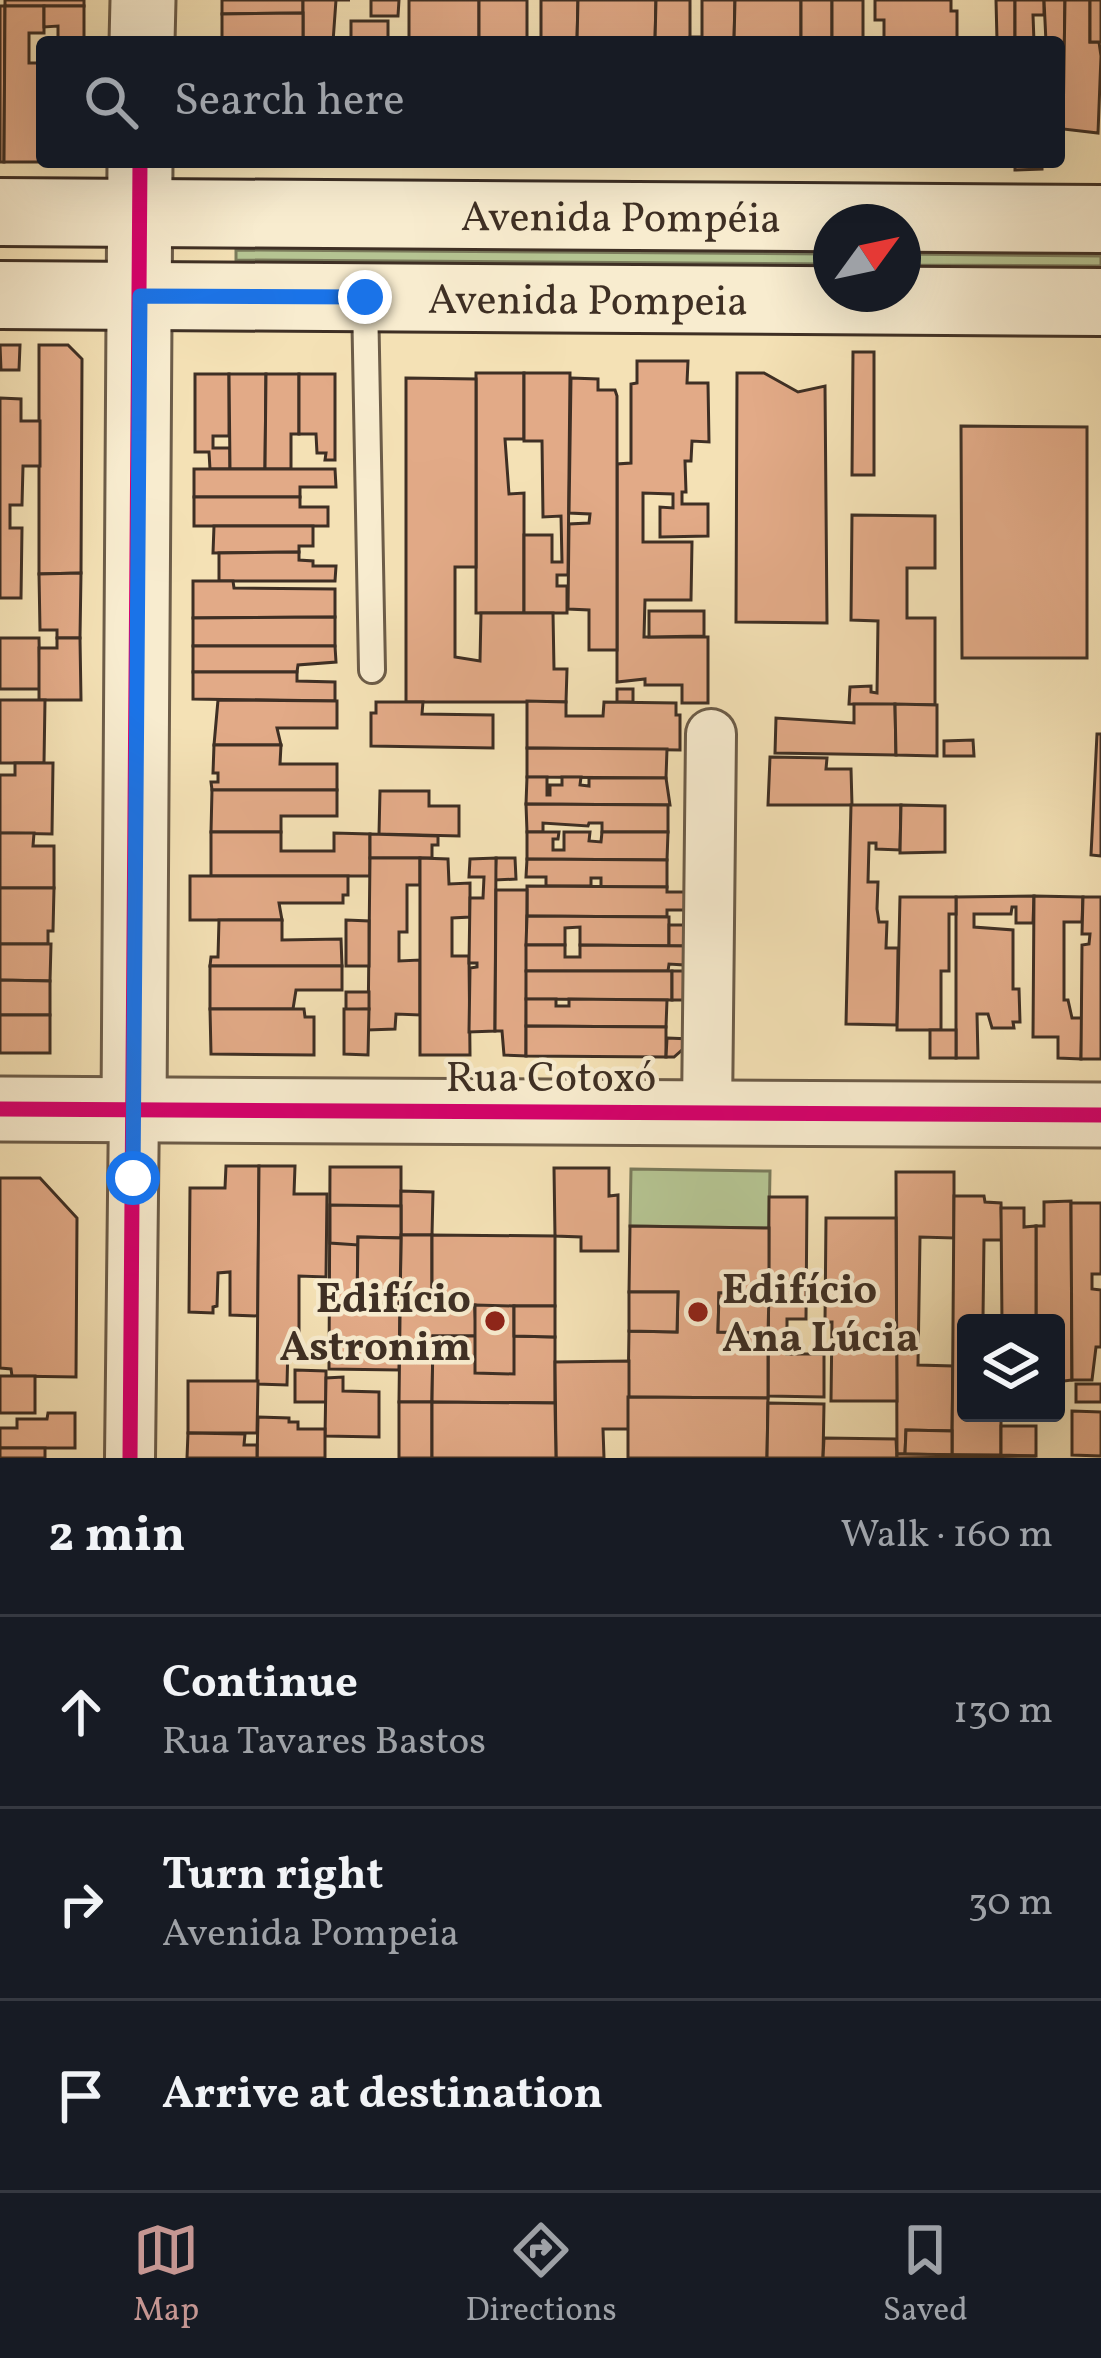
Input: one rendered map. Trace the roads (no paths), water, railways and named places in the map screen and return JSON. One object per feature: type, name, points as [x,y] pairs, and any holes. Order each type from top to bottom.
[{"type":"main road","points":[[0,212],[140,188]]},
{"type":"main road","name":"Avenida Pompéia","points":[[140,188],[1101,219]]},
{"type":"main road","name":"Avenida Pompeia","points":[[0,295],[1101,302]]},
{"type":"street","points":[[142,36],[143,0]]},
{"type":"street","points":[[130,1458],[140,188]]},
{"type":"street","points":[[707,1113],[711,734]]},
{"type":"street","name":"Rua Cotoxó","points":[[0,1109],[1101,1115]]},
{"type":"lane","points":[[365,297],[372,670]]},
{"type":"place","name":"Edifício Ana Lúcia","points":[[698,1312]]},
{"type":"place","name":"Edifício Astronim","points":[[495,1321]]}]
